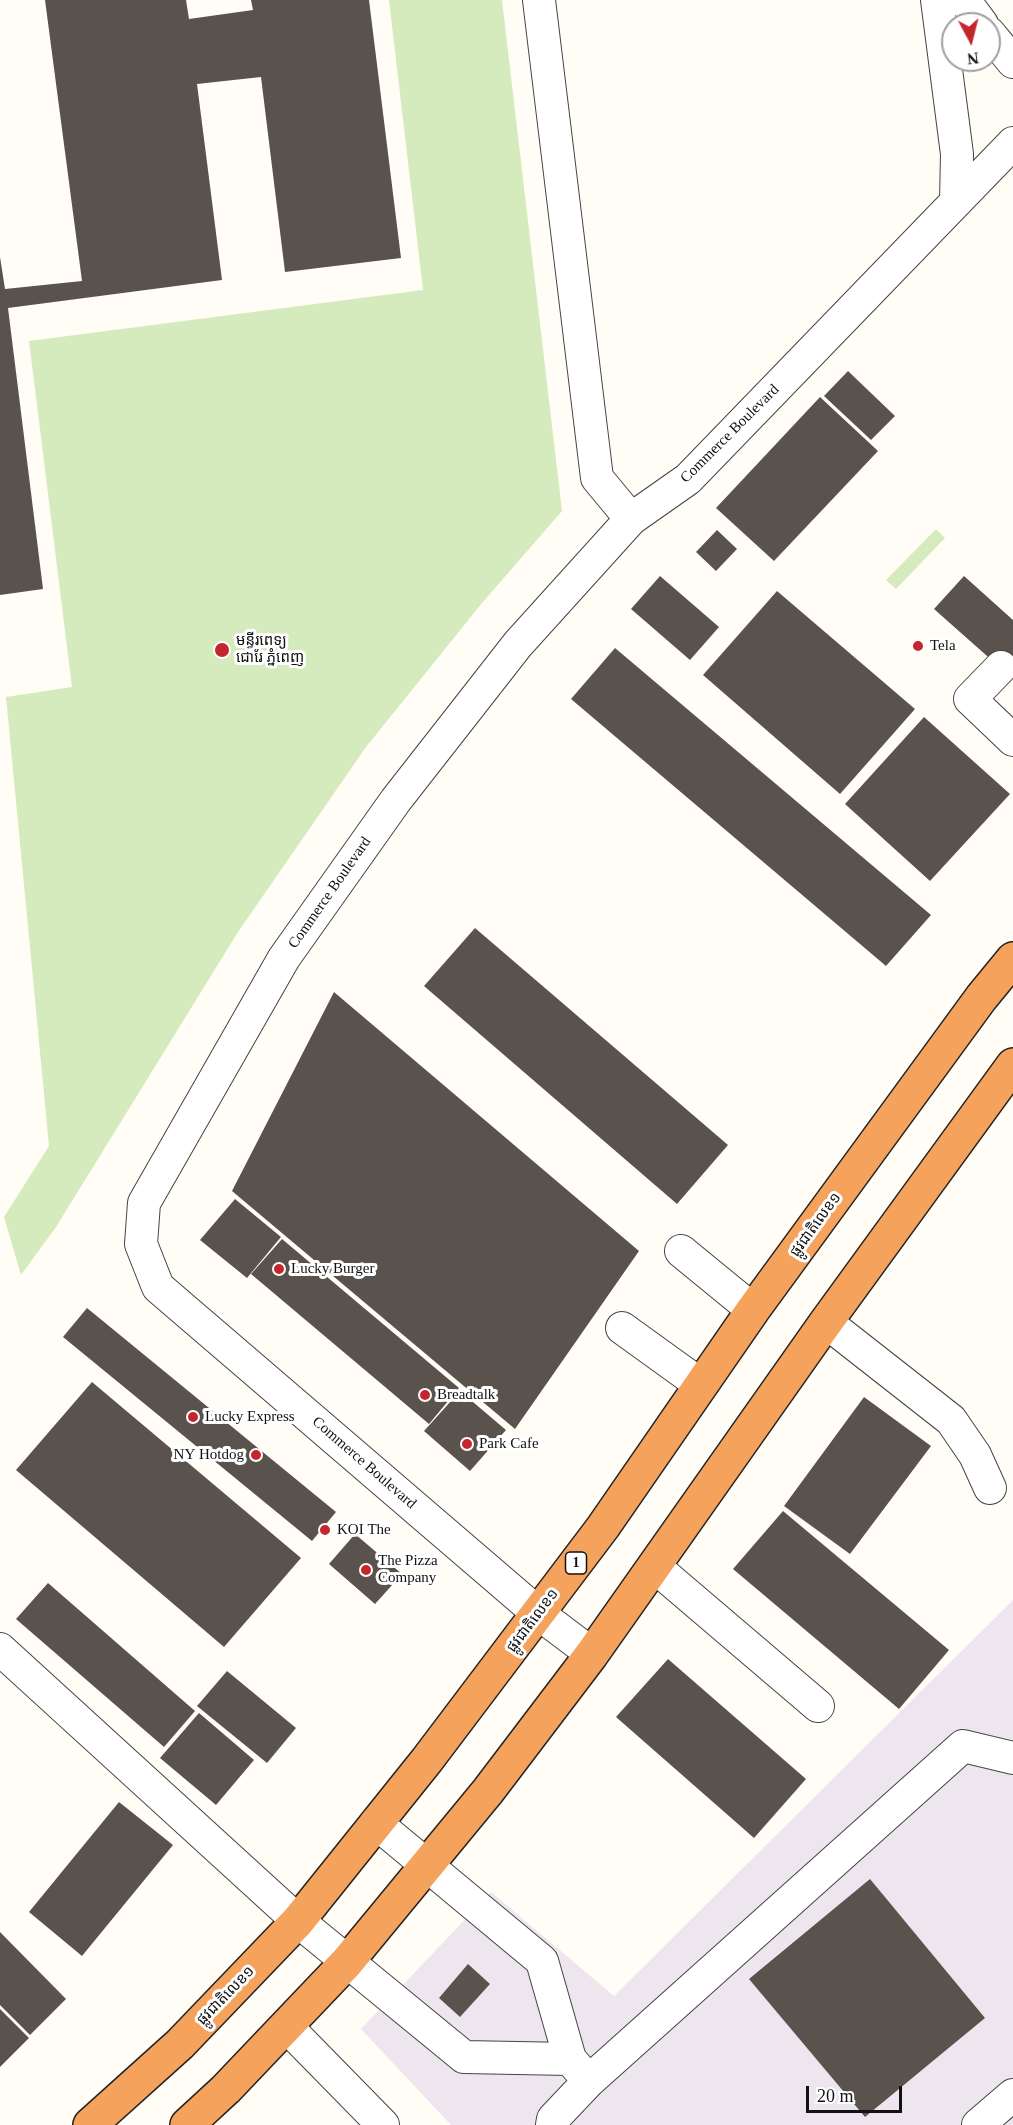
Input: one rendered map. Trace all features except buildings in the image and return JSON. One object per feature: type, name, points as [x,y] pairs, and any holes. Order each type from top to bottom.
[{"type":"highway","name":"ផ្លូវជាតិលេខ១","points":[[90,2125],[180,2044],[298,1921],[376,1823],[539,1614],[753,1310],[967,1017],[1013,959]]},
{"type":"highway","points":[[186,2125],[287,2027],[347,1962],[488,1791],[592,1654],[826,1323],[1013,1065]]},
{"type":"street","points":[[539,0],[597,478],[631,519]]},
{"type":"street","points":[[937,0],[957,154],[956,201]]},
{"type":"street","points":[[1001,48],[1013,62]]},
{"type":"street","name":"Commerce Boulevard","points":[[592,1654],[539,1614],[158,1287],[141,1244],[144,1203],[284,958],[396,800],[518,644],[631,519],[688,479],[1013,143]]},
{"type":"street","points":[[1001,668],[970,699],[1013,740]]},
{"type":"street","points":[[681,1251],[753,1310]]},
{"type":"street","points":[[826,1323],[951,1419],[975,1455],[990,1488]]},
{"type":"street","points":[[622,1328],[701,1385]]},
{"type":"street","points":[[654,1567],[818,1706]]},
{"type":"street","points":[[0,1649],[298,1921],[464,2057],[579,2070]]},
{"type":"street","points":[[552,2125],[579,2070],[963,1746],[1013,1758]]},
{"type":"street","points":[[376,1823],[542,1961],[579,2070]]},
{"type":"street","points":[[287,2027],[383,2125]]},
{"type":"street","points":[[978,2125],[1013,2095]]},
{"type":"shaded area","points":[[1013,1600],[1013,2125],[451,2125],[361,2029],[491,1892],[614,1996]]},
{"type":"green space","points":[[389,0],[502,0],[562,511],[482,603],[366,747],[238,932],[56,1227],[21,1275],[4,1217],[49,1146],[6,697],[72,687],[29,341],[423,290]]},
{"type":"green space","points":[[936,529],[945,538],[896,589],[886,580]]},
{"type":"place","name":"Tela","points":[[918,646]]},
{"type":"place","name":"មន្ទីរពេទ្យ ជោរែ ភ្នំពេញ","points":[[222,650]]},
{"type":"place","name":"Lucky Burger","points":[[279,1269]]},
{"type":"place","name":"Breadtalk","points":[[425,1395]]},
{"type":"place","name":"Lucky Express","points":[[193,1417]]},
{"type":"place","name":"Park Cafe","points":[[467,1444]]},
{"type":"place","name":"NY Hotdog","points":[[256,1455]]},
{"type":"place","name":"KOI The","points":[[325,1530]]},
{"type":"place","name":"The Pizza Company","points":[[366,1570]]}]
